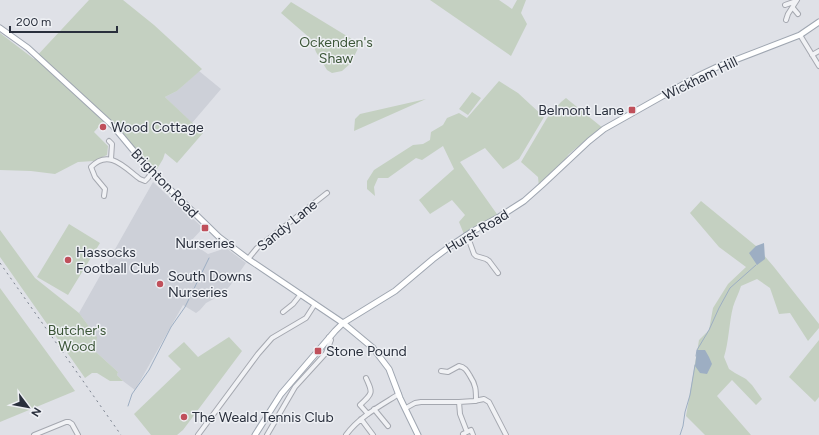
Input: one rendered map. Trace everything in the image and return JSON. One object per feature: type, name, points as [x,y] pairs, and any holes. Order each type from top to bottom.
[{"type":"main road","name":"Wickham Hill","points":[[604,129],[698,76],[717,67],[800,35],[819,22]]},
{"type":"main road","name":"Brighton Road","points":[[0,28],[28,48],[107,121],[152,172],[219,237],[353,330],[373,348],[389,369],[418,435]]},
{"type":"main road","name":"Hurst Road","points":[[255,435],[281,394],[329,337],[343,323],[395,291],[433,259],[466,235],[524,201],[604,129]]},
{"type":"main road","points":[[353,330],[352,323],[355,316]]},
{"type":"street","points":[[785,5],[796,0]]},
{"type":"street","points":[[786,20],[796,0]]},
{"type":"street","points":[[793,6],[798,14]]},
{"type":"street","points":[[800,35],[819,66]]},
{"type":"street","points":[[812,55],[819,51]]},
{"type":"street","points":[[110,141],[112,144],[111,159]]},
{"type":"street","points":[[104,196],[105,190],[95,177],[92,167],[99,160],[114,159],[140,179],[145,181],[152,172]]},
{"type":"street","name":"Sandy Lane","points":[[248,258],[257,248],[327,193]]},
{"type":"street","points":[[466,235],[474,254],[489,261],[498,273]]},
{"type":"street","points":[[283,312],[293,304],[301,294]]},
{"type":"street","points":[[198,435],[258,354],[272,338],[306,318],[315,304]]},
{"type":"street","points":[[269,434],[295,387],[326,354],[331,340],[329,337]]},
{"type":"street","points":[[441,371],[448,372],[458,366],[465,368],[475,384],[476,401]]},
{"type":"street","points":[[366,378],[371,388],[371,393],[360,404],[368,414]]},
{"type":"street","points":[[346,435],[352,426],[361,419],[399,394]]},
{"type":"street","points":[[406,408],[421,402],[459,402],[484,399],[489,402],[506,435]]},
{"type":"street","points":[[459,402],[460,414],[465,434],[471,430],[473,435]]},
{"type":"street","points":[[374,410],[388,426]]},
{"type":"street","points":[[361,419],[373,435]]},
{"type":"street","points":[[34,435],[66,422],[72,424],[78,435]]},
{"type":"shaded area","points":[[199,71],[221,89],[192,123],[165,97],[177,91]]},
{"type":"shaded area","name":"South Downs Nurseries","points":[[153,182],[203,228],[190,242],[208,254],[226,248],[246,263],[229,287],[221,295],[206,303],[196,313],[183,305],[135,390],[123,381],[117,375],[118,372],[96,352],[97,337],[79,313]]},
{"type":"green space","points":[[89,0],[123,0],[154,25],[202,69],[177,91],[165,97],[203,133],[177,163],[165,153],[154,174],[120,135],[119,137],[104,121],[94,132],[108,146],[107,155],[94,161],[78,162],[55,174],[31,171],[0,170],[0,33],[34,59]]},
{"type":"green space","points":[[430,0],[499,0],[512,9],[517,0],[526,0],[521,13],[527,24],[511,56]]},
{"type":"green space","name":"Ockenden's Shaw","points":[[291,2],[360,44],[351,63],[342,71],[332,73],[327,70],[316,52],[311,39],[281,13]]},
{"type":"green space","points":[[499,81],[518,93],[544,117],[519,159],[503,169],[485,148],[460,162],[499,217],[466,239],[459,222],[465,215],[452,200],[430,214],[419,200],[454,169],[443,146],[422,160],[416,158],[388,178],[378,178],[374,187],[375,196],[367,189],[367,181],[374,170],[413,145],[423,144],[430,140],[431,132],[443,125],[447,118],[459,113],[467,118]]},
{"type":"green space","points":[[472,92],[481,98],[468,115],[459,109]]},
{"type":"green space","points":[[566,98],[604,129],[589,141],[587,139],[569,154],[557,170],[539,187],[538,177],[521,162],[547,118]]},
{"type":"green space","points":[[426,99],[354,131],[355,119],[360,114]]},
{"type":"green space","points":[[701,201],[756,246],[819,324],[819,328],[808,341],[790,313],[779,314],[770,288],[757,279],[741,286],[733,307],[724,357],[729,369],[746,379],[762,399],[756,405],[732,380],[717,396],[751,435],[705,435],[686,416],[699,340],[709,330],[713,308],[728,284],[746,267],[719,247],[690,213]]},
{"type":"green space","name":"Hassocks Football Club","points":[[69,224],[100,243],[68,295],[37,277]]},
{"type":"green space","name":"Butcher's Wood","points":[[0,230],[35,278],[79,313],[97,337],[96,352],[118,372],[117,375],[123,381],[110,381],[97,373],[92,373],[85,378],[0,257]]},
{"type":"green space","name":"Butcher's Wood","points":[[0,288],[75,391],[0,422]]},
{"type":"green space","points":[[229,337],[242,351],[183,430],[177,435],[151,435],[134,414],[181,369],[168,356],[184,342],[198,357]]},
{"type":"green space","points":[[819,340],[819,397],[815,402],[789,377]]},
{"type":"water","points":[[764,243],[765,259],[757,265],[749,253],[756,246]]},
{"type":"water","points":[[697,350],[705,350],[712,364],[707,374],[700,373],[695,366]]},
{"type":"waterway","points":[[128,406],[132,394],[149,370],[171,327],[185,307],[209,258]]},
{"type":"waterway","points":[[696,356],[697,350],[730,288],[756,265]]},
{"type":"waterway","points":[[680,435],[690,395],[695,365]]},
{"type":"railway","points":[[0,263],[121,435]]},
{"type":"place","name":"Belmont Lane","points":[[632,110]]},
{"type":"place","name":"Wood Cottage","points":[[103,127]]},
{"type":"place","name":"Nurseries","points":[[205,228]]},
{"type":"place","name":"Hassocks Football Club","points":[[68,260]]},
{"type":"place","name":"South Downs Nurseries","points":[[160,284]]},
{"type":"place","name":"Stone Pound","points":[[318,351]]},
{"type":"place","name":"The Weald Tennis Club","points":[[184,417]]}]
